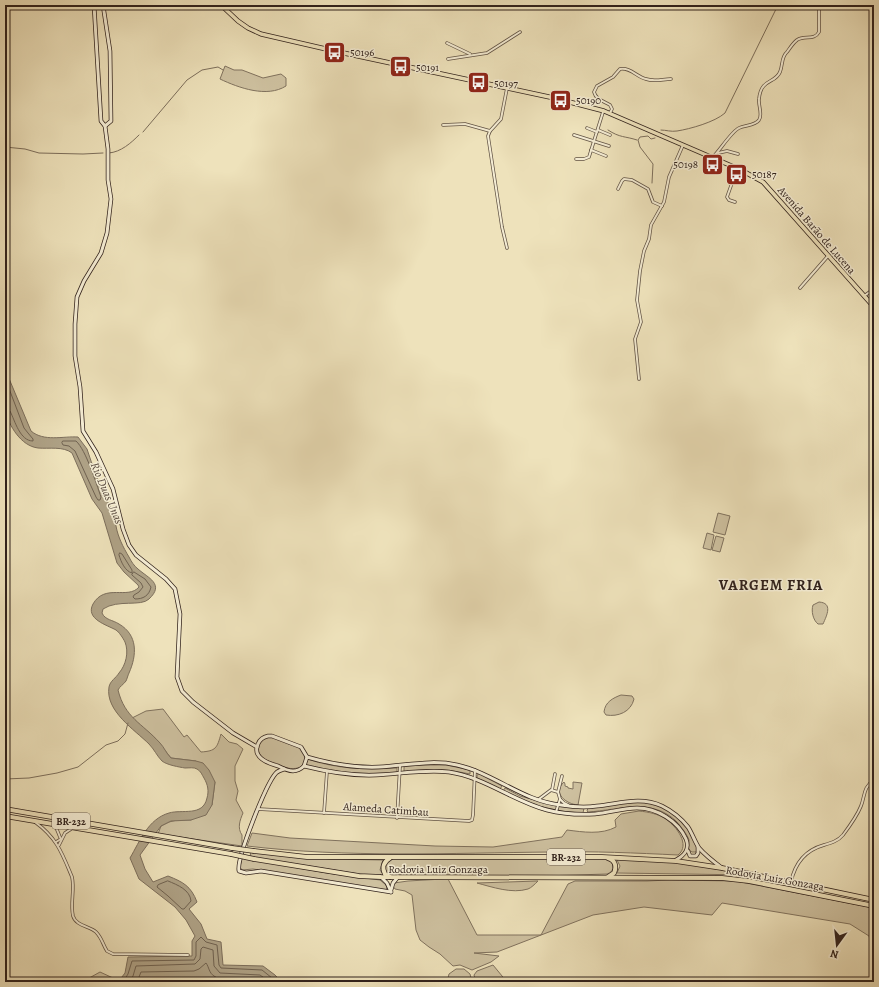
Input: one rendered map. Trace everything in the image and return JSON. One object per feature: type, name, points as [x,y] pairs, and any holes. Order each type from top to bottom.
[{"type":"highway","name":"Rodovia Luiz Gonzaga","points":[[5,810],[232,848],[307,857],[602,857],[676,860],[722,868],[874,900]]},
{"type":"highway","name":"Rodovia Luiz Gonzaga","points":[[5,816],[359,876],[381,878],[602,877],[734,879],[874,906]]},
{"type":"highway","points":[[394,857],[386,861],[383,867],[385,874],[389,877],[396,878]]},
{"type":"highway","points":[[602,857],[612,859],[616,867],[612,876],[602,877]]},
{"type":"main road","points":[[94,5],[101,121],[105,126],[108,149],[108,180],[111,199],[107,232],[101,252],[84,281],[77,298],[75,356],[80,387],[83,431],[96,452],[113,489],[123,529],[129,545],[136,555],[166,579],[175,589],[180,614],[177,677],[182,690],[193,702],[233,733],[257,747]]},
{"type":"main road","points":[[103,5],[110,51],[111,121],[105,126]]},
{"type":"main road","name":"Avenida Barão de Lucena","points":[[221,5],[248,28],[272,37],[604,110],[737,169],[763,182],[874,306]]},
{"type":"main road","points":[[307,757],[304,766],[299,770],[292,771],[260,758],[257,747],[263,738],[272,736],[301,747],[307,757],[338,765],[378,767],[430,762],[456,764],[475,769],[522,794],[558,805],[586,807],[628,801],[652,802],[672,811],[681,818],[688,826],[697,845],[706,855],[722,868]]},
{"type":"main road","points":[[272,764],[275,774]]},
{"type":"main road","points":[[304,766],[327,771],[364,775],[438,771],[455,773],[474,778],[501,792],[536,807],[556,812],[585,814],[612,812],[632,808],[646,809],[668,818],[677,826],[687,840],[690,856],[696,856],[698,853],[697,845]]},
{"type":"main road","points":[[284,769],[275,774],[258,809],[245,842],[238,869],[242,872],[249,873],[260,871],[391,892]]},
{"type":"main road","points":[[676,860],[682,857],[688,850]]},
{"type":"main road","points":[[381,878],[387,883],[391,892]]},
{"type":"main road","points":[[391,892],[392,884],[396,878]]},
{"type":"street","points":[[713,158],[733,132],[741,127],[760,120],[759,99],[763,86],[779,73],[784,55],[799,39],[813,38],[817,36],[819,32],[818,5]]},
{"type":"street","points":[[850,5],[854,6]]},
{"type":"street","points":[[448,59],[487,53],[520,32]]},
{"type":"street","points":[[447,43],[471,55]]},
{"type":"street","points":[[610,113],[612,109],[610,106],[598,99],[594,92],[597,86],[613,77],[620,69],[625,69],[643,79],[648,80],[671,78]]},
{"type":"street","points":[[507,88],[501,119],[490,131],[489,140],[497,199],[507,248]]},
{"type":"street","points":[[576,158],[586,159],[589,157],[604,110]]},
{"type":"street","points":[[443,125],[465,124],[490,131]]},
{"type":"street","points":[[587,128],[610,135]]},
{"type":"street","points":[[574,135],[609,146]]},
{"type":"street","points":[[638,379],[635,339],[641,322],[637,300],[640,271],[644,251],[649,239],[651,225],[662,206],[669,177],[683,145]]},
{"type":"street","points":[[591,150],[606,156]]},
{"type":"street","points":[[717,153],[727,151],[738,154]]},
{"type":"street","points":[[735,202],[727,197],[737,169]]},
{"type":"street","points":[[618,189],[623,180],[632,180],[648,189],[653,202],[662,206]]},
{"type":"street","points":[[800,288],[828,256]]},
{"type":"street","points":[[864,296],[874,289]]},
{"type":"street","points":[[397,818],[400,766]]},
{"type":"street","points":[[474,778],[475,769]]},
{"type":"street","points":[[324,813],[327,771]]},
{"type":"street","points":[[538,800],[552,790],[556,774]]},
{"type":"street","points":[[562,776],[558,792],[564,803],[571,806]]},
{"type":"street","name":"Alameda Catimbau","points":[[258,809],[466,822],[472,820],[474,815],[474,778]]},
{"type":"street","points":[[555,778],[561,780]]},
{"type":"street","points":[[791,882],[794,869],[803,857],[815,848],[836,841],[842,836],[861,806],[866,788],[874,780]]},
{"type":"street","points":[[501,792],[505,785]]},
{"type":"street","points":[[552,790],[558,792]]},
{"type":"street","points":[[556,812],[560,798]]},
{"type":"street","points":[[585,814],[586,807]]},
{"type":"street","points":[[34,821],[42,827],[59,846],[72,877],[73,909],[75,920],[96,933],[100,937],[107,951],[113,954],[188,955]]},
{"type":"street","points":[[54,824],[61,839]]},
{"type":"street","points":[[59,846],[65,832],[74,828]]},
{"type":"street","points":[[56,842],[61,839]]},
{"type":"shaded area","points":[[225,66],[234,70],[242,70],[263,78],[281,74],[286,78],[286,86],[278,90],[262,91],[236,86],[220,79]]},
{"type":"shaded area","points":[[718,513],[730,516],[725,535],[713,532]]},
{"type":"shaded area","points":[[707,533],[714,535],[711,550],[703,548]]},
{"type":"shaded area","points":[[716,536],[724,538],[720,552],[712,550]]},
{"type":"shaded area","points":[[819,602],[826,605],[828,610],[823,624],[818,624],[816,622],[812,613],[813,605]]},
{"type":"shaded area","points":[[621,695],[632,696],[634,699],[630,707],[623,713],[606,715],[604,712],[608,703],[612,699]]},
{"type":"shaded area","points":[[163,709],[184,737],[187,735],[201,752],[213,750],[217,746],[221,734],[229,742],[237,744],[243,749],[235,766],[235,781],[238,791],[236,800],[243,813],[239,827],[242,835],[242,846],[158,834],[161,826],[177,820],[191,820],[212,805],[215,782],[196,761],[171,758],[155,738],[132,718],[146,711]]},
{"type":"shaded area","points":[[267,737],[286,742],[304,751],[305,759],[303,766],[293,769],[264,759],[259,753],[258,747],[259,744]]},
{"type":"shaded area","points":[[307,759],[340,767],[373,769],[397,768],[397,773],[339,772],[305,765]]},
{"type":"shaded area","points":[[446,765],[470,770],[470,774],[437,770],[404,772],[404,767],[406,766]]},
{"type":"shaded area","points":[[479,774],[502,786],[500,789],[477,778],[477,775]]},
{"type":"shaded area","points":[[564,782],[565,786],[573,789],[573,782],[582,783],[578,805],[569,803],[560,794],[559,790]]},
{"type":"shaded area","points":[[505,788],[520,796],[557,806],[556,810],[534,805],[503,791]]},
{"type":"shaded area","points":[[627,802],[656,804],[668,810],[679,818],[695,840],[697,845],[696,852],[689,850],[689,840],[677,822],[667,814],[657,810],[646,807],[635,807],[587,811],[588,808]]},
{"type":"shaded area","points":[[559,806],[584,808],[583,813],[558,811]]},
{"type":"shaded area","points":[[639,811],[660,816],[674,826],[683,841],[682,851],[678,855],[583,852],[399,854],[285,850],[247,846],[252,833],[290,838],[435,846],[493,847],[562,837],[567,830],[579,832],[598,832],[610,830],[616,827],[615,820],[621,814]]},
{"type":"shaded area","points":[[250,851],[330,859],[383,860],[380,870],[385,877],[251,857]]},
{"type":"shaded area","points":[[396,857],[606,858],[611,860],[613,868],[611,872],[607,874],[448,879],[477,935],[541,935],[568,884],[575,881],[736,881],[874,908],[874,954],[869,936],[850,924],[722,903],[712,915],[644,907],[593,915],[497,952],[474,953],[499,956],[491,962],[472,970],[460,965],[453,966],[440,954],[420,940],[416,930],[412,895],[405,891],[395,889],[393,886],[394,883],[408,881],[443,879],[393,877],[385,874],[386,863]]},
{"type":"shaded area","points":[[242,858],[327,873],[380,880],[386,885],[387,888],[385,890],[253,869],[242,870],[240,867]]},
{"type":"shaded area","points":[[616,858],[676,862],[751,875],[617,873],[620,866]]},
{"type":"shaded area","points":[[538,881],[528,889],[515,891],[477,883]]},
{"type":"shaded area","points":[[493,965],[507,982],[476,982],[474,975],[477,971]]},
{"type":"shaded area","points":[[456,969],[464,969],[470,974],[472,982],[447,982],[449,974]]},
{"type":"shaded area","points":[[100,972],[113,978],[110,982],[82,982]]},
{"type":"water","name":"Rio Duas Unas","points":[[5,369],[31,431],[42,436],[54,438],[78,437],[87,449],[105,498],[113,511],[119,538],[123,546],[134,565],[150,578],[155,585],[154,594],[149,599],[141,603],[115,604],[103,609],[102,613],[107,619],[117,623],[125,629],[133,640],[134,652],[132,666],[126,681],[118,690],[125,707],[135,720],[163,746],[171,758],[203,763],[209,770],[215,782],[212,805],[206,815],[191,820],[171,821],[161,826],[140,855],[145,869],[153,882],[168,876],[178,880],[189,888],[197,902],[189,909],[201,924],[207,939],[221,942],[223,965],[263,966],[282,982],[118,982],[125,973],[128,957],[192,956],[192,941],[195,936],[186,920],[175,907],[139,879],[130,858],[145,831],[155,820],[169,813],[191,811],[201,808],[205,804],[208,788],[202,774],[197,769],[167,764],[162,761],[149,744],[122,719],[112,704],[109,696],[109,687],[123,666],[127,654],[126,646],[124,640],[116,630],[94,618],[91,609],[98,598],[104,594],[134,591],[139,587],[117,563],[102,513],[92,499],[72,453],[64,449],[38,448],[32,446],[21,439],[13,429],[4,406]]},
{"type":"waterway","points":[[661,130],[675,131],[689,129],[709,122],[725,113],[778,5]]},
{"type":"waterway","points":[[143,132],[187,80],[202,70],[218,67],[223,70]]},
{"type":"waterway","points":[[608,130],[619,136],[637,140]]},
{"type":"waterway","points":[[109,153],[122,149],[139,135]]},
{"type":"waterway","points":[[652,183],[653,164],[640,147],[638,140],[640,137],[648,136],[651,139],[655,138]]},
{"type":"waterway","points":[[5,147],[25,149],[39,153],[103,153]]},
{"type":"waterway","points":[[5,779],[29,778],[57,773],[78,767],[106,745],[118,741],[125,734],[128,723]]},
{"type":"place","name":"50196","points":[[335,52]]},
{"type":"place","name":"50191","points":[[400,67]]},
{"type":"place","name":"50197","points":[[479,83]]},
{"type":"place","name":"50190","points":[[561,100]]},
{"type":"place","name":"50198","points":[[713,164]]},
{"type":"place","name":"50187","points":[[737,174]]},
{"type":"district","name":"VARGEM FRIA","points":[[771,585]]}]
